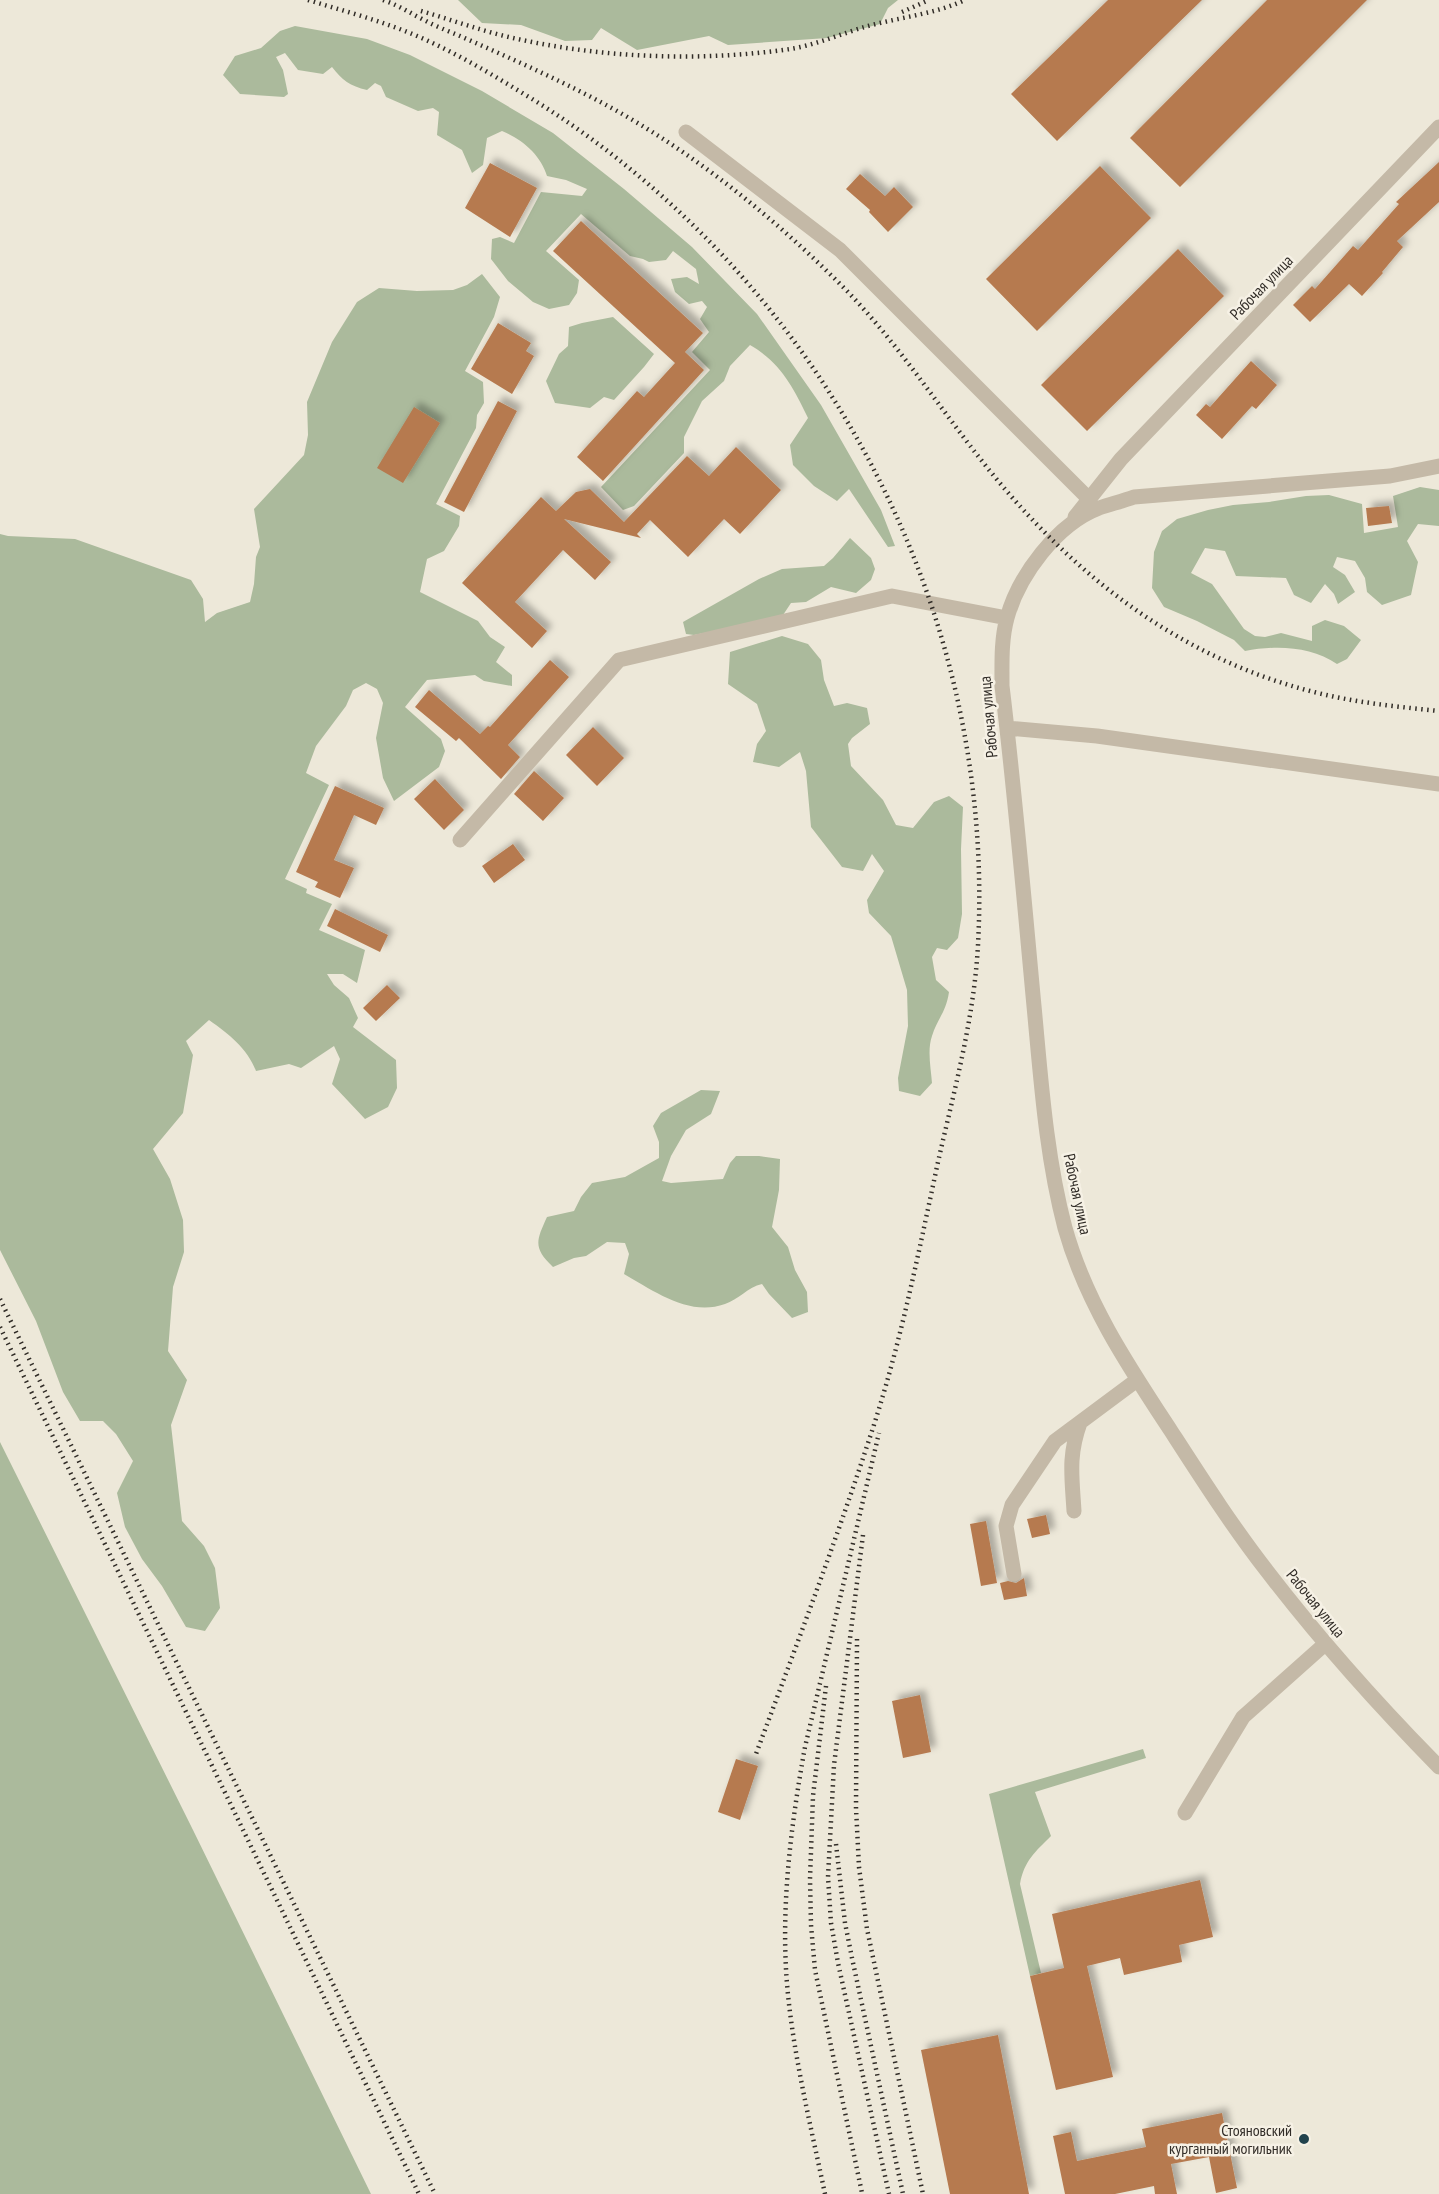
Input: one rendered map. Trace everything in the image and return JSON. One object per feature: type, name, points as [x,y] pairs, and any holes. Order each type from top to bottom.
[{"type":"street","name":"Рабочая улица","points":[[1439,127],[1121,459],[1090,500],[1032,568],[1017,592],[1007,618],[1002,649],[1002,686],[1041,1089],[1052,1168],[1065,1228],[1083,1280],[1106,1329],[1137,1380],[1211,1494],[1266,1570],[1325,1644],[1439,1767]]},
{"type":"street","points":[[686,132],[840,250],[1090,500]]},
{"type":"street","name":"Рабочая улица","points":[[1065,528],[1098,509],[1134,497],[1390,476],[1439,466]]},
{"type":"street","points":[[460,840],[619,660],[892,596],[1007,618]]},
{"type":"street","points":[[1007,728],[1097,736],[1439,784]]},
{"type":"street","points":[[1014,1574],[1006,1526],[1012,1505],[1055,1441],[1137,1380]]},
{"type":"street","points":[[1074,1511],[1071,1458],[1073,1442],[1080,1423]]},
{"type":"street","points":[[1185,1813],[1244,1718],[1325,1644]]},
{"type":"green space","points":[[458,0],[898,0],[888,8],[880,24],[827,38],[728,45],[709,36],[637,50],[601,28],[592,40],[565,41],[521,25],[482,23]]},
{"type":"green space","points":[[295,26],[367,39],[410,55],[482,91],[553,133],[692,247],[757,314],[821,405],[881,510],[895,546],[888,547],[849,489],[837,501],[814,486],[793,465],[790,445],[808,418],[791,386],[778,368],[750,345],[730,366],[724,381],[702,401],[684,437],[684,453],[634,506],[623,510],[601,487],[710,370],[692,352],[709,332],[700,319],[707,307],[702,301],[689,304],[675,292],[671,279],[687,277],[699,284],[696,269],[673,251],[666,260],[649,262],[630,256],[581,214],[546,251],[579,280],[577,293],[569,305],[549,309],[533,302],[508,281],[491,259],[492,239],[500,237],[514,243],[541,192],[582,196],[587,189],[566,180],[547,176],[540,161],[530,149],[517,138],[502,131],[487,138],[483,165],[472,173],[462,150],[437,135],[439,112],[433,108],[418,111],[386,97],[381,86],[375,83],[367,90],[356,87],[343,79],[332,67],[323,74],[298,70],[285,53],[276,57],[283,70],[288,94],[284,97],[240,94],[223,75],[235,56],[261,48],[280,31]]},
{"type":"green space","points":[[482,274],[500,297],[494,317],[465,371],[483,382],[484,403],[477,415],[476,428],[436,504],[460,516],[459,526],[444,551],[427,559],[420,592],[478,621],[490,637],[505,647],[496,662],[512,675],[512,686],[484,681],[475,675],[427,680],[405,707],[441,739],[445,751],[439,767],[394,801],[383,778],[376,738],[383,703],[377,689],[366,683],[353,690],[346,706],[316,746],[306,773],[329,785],[285,879],[307,889],[306,893],[332,904],[319,930],[365,950],[357,983],[343,974],[327,974],[334,985],[349,998],[358,1018],[353,1027],[396,1060],[397,1088],[388,1107],[365,1119],[332,1084],[340,1059],[334,1046],[301,1068],[289,1064],[256,1071],[248,1055],[237,1042],[209,1020],[186,1041],[193,1055],[183,1113],[153,1149],[170,1179],[183,1220],[184,1252],[173,1287],[168,1351],[187,1380],[171,1425],[182,1521],[204,1546],[215,1568],[220,1608],[205,1631],[186,1627],[162,1586],[142,1559],[125,1527],[117,1493],[133,1461],[116,1434],[103,1421],[80,1421],[63,1392],[36,1321],[0,1250],[0,534],[75,539],[191,580],[203,599],[205,622],[217,613],[250,602],[256,557],[260,547],[254,509],[304,455],[308,435],[307,402],[332,342],[357,302],[379,288],[417,291],[453,290],[467,285]]},
{"type":"green space","points":[[613,317],[654,354],[614,400],[604,397],[590,408],[555,403],[546,381],[559,354],[568,346],[569,327]]},
{"type":"green space","points":[[1420,487],[1439,490],[1439,526],[1418,524],[1407,541],[1418,562],[1411,595],[1382,605],[1367,592],[1365,578],[1355,561],[1337,557],[1333,567],[1345,575],[1355,592],[1338,604],[1334,594],[1325,584],[1311,603],[1294,595],[1286,578],[1236,576],[1225,551],[1205,548],[1191,573],[1212,584],[1244,629],[1255,636],[1265,637],[1281,633],[1312,641],[1312,626],[1325,620],[1344,626],[1361,640],[1347,659],[1337,664],[1305,650],[1293,648],[1245,651],[1234,640],[1164,607],[1152,588],[1154,552],[1162,531],[1177,519],[1233,505],[1329,495],[1362,504],[1364,533],[1398,527],[1393,496]]},
{"type":"green space","points":[[850,538],[871,558],[875,569],[871,580],[856,593],[831,587],[806,602],[791,603],[781,618],[694,635],[686,634],[683,622],[759,579],[782,569],[824,566]]},
{"type":"green space","points":[[782,636],[808,644],[821,660],[824,680],[834,706],[847,703],[867,708],[870,724],[848,744],[851,766],[883,800],[896,825],[913,828],[934,802],[949,796],[963,807],[962,914],[958,938],[947,950],[937,948],[932,957],[936,980],[949,992],[931,1041],[932,1083],[920,1096],[899,1091],[898,1078],[908,1026],[907,990],[891,936],[869,913],[867,900],[884,871],[872,854],[863,871],[842,867],[811,827],[806,771],[800,752],[779,767],[753,762],[757,744],[766,731],[757,704],[728,684],[730,652]]},
{"type":"green space","points":[[701,1090],[720,1091],[711,1114],[686,1130],[671,1156],[662,1181],[671,1183],[723,1179],[736,1156],[780,1159],[779,1190],[772,1227],[788,1247],[795,1270],[807,1292],[808,1312],[792,1318],[762,1284],[725,1304],[712,1307],[685,1305],[624,1274],[629,1254],[625,1243],[607,1242],[586,1256],[574,1258],[553,1267],[539,1249],[540,1232],[547,1217],[574,1211],[592,1183],[625,1177],[659,1158],[659,1142],[653,1126],[661,1113]]},
{"type":"green space","points":[[0,1442],[193,1830],[371,2194],[0,2194]]},
{"type":"green space","points":[[1143,1749],[1146,1758],[1035,1792],[1051,1836],[1027,1863],[1020,1884],[1041,1973],[1030,1976],[989,1794]]},
{"type":"building","points":[[1108,0],[1202,0],[1057,141],[1011,94]]},
{"type":"building","points":[[1267,0],[1367,0],[1180,187],[1130,138]]},
{"type":"building","points":[[1439,162],[1439,202],[1397,241],[1403,247],[1383,273],[1362,296],[1349,284],[1310,322],[1293,305],[1312,286],[1315,289],[1353,246],[1358,250],[1399,204],[1396,202]]},
{"type":"building","points":[[490,163],[537,188],[510,237],[465,208]]},
{"type":"building","points":[[1100,166],[1151,218],[1037,331],[986,279]]},
{"type":"building","points":[[860,174],[885,196],[894,187],[913,207],[888,232],[869,212],[870,210],[846,189]]},
{"type":"building","points":[[581,221],[703,333],[685,352],[704,370],[603,481],[577,457],[637,391],[644,397],[675,363],[553,251]]},
{"type":"building","points":[[1178,249],[1224,296],[1087,431],[1041,385]]},
{"type":"building","points":[[498,323],[531,343],[526,351],[534,356],[512,394],[471,369]]},
{"type":"building","points":[[1251,361],[1277,385],[1256,409],[1252,406],[1222,439],[1196,415],[1206,404],[1210,407]]},
{"type":"building","points":[[498,401],[517,411],[464,512],[444,502]]},
{"type":"building","points":[[414,407],[440,423],[403,483],[377,468]]},
{"type":"building","points":[[736,447],[781,490],[740,534],[724,519],[688,557],[650,520],[637,534],[641,538],[564,519],[611,562],[595,580],[563,550],[515,602],[547,631],[532,648],[462,583],[541,497],[556,511],[576,492],[590,489],[624,522],[687,456],[709,476]]},
{"type":"building","points":[[1389,506],[1392,523],[1368,526],[1366,508]]},
{"type":"building","points":[[550,660],[569,677],[508,745],[520,757],[501,779],[459,738],[456,741],[415,707],[429,690],[480,734],[488,726],[490,727]]},
{"type":"building","points":[[593,727],[624,758],[597,786],[566,755]]},
{"type":"building","points":[[534,771],[564,798],[543,821],[514,794]]},
{"type":"building","points":[[435,779],[464,810],[444,830],[414,799]]},
{"type":"building","points":[[335,786],[384,808],[376,825],[354,815],[334,860],[354,868],[340,898],[315,887],[318,882],[296,872]]},
{"type":"building","points":[[513,844],[525,860],[494,883],[482,866]]},
{"type":"building","points":[[335,909],[388,935],[380,952],[327,926]]},
{"type":"building","points":[[387,985],[400,998],[376,1021],[363,1008]]},
{"type":"building","points":[[1046,1515],[1050,1534],[1032,1538],[1027,1519]]},
{"type":"building","points":[[986,1521],[997,1583],[981,1586],[970,1524]]},
{"type":"building","points":[[1024,1578],[1027,1596],[1004,1600],[1000,1583],[1008,1581],[1016,1583]]},
{"type":"building","points":[[920,1695],[931,1752],[903,1758],[892,1701]]},
{"type":"building","points":[[736,1759],[758,1766],[740,1820],[718,1812]]},
{"type":"building","points":[[1200,1880],[1213,1937],[1179,1945],[1182,1962],[1124,1975],[1120,1958],[1087,1966],[1113,2077],[1056,2090],[1030,1976],[1064,1968],[1052,1914]]},
{"type":"building","points":[[998,2035],[1029,2194],[950,2194],[921,2050]]},
{"type":"building","points":[[1222,2113],[1237,2188],[1216,2193],[1209,2157],[1171,2164],[1177,2194],[1155,2194],[1154,2186],[1115,2194],[1065,2194],[1053,2136],[1071,2132],[1077,2161],[1146,2147],[1142,2129]]},
{"type":"railway","points":[[308,0],[377,21],[433,43],[537,102],[639,176],[729,262],[807,359],[871,464],[922,577],[957,696],[976,819],[978,945],[968,1027],[908,1301],[881,1403],[829,1557],[756,1754]]},
{"type":"railway","points":[[383,0],[572,87],[608,106],[673,145],[764,214],[820,265],[867,313],[994,476],[1028,514],[1100,583],[1140,613],[1182,639],[1226,661],[1273,680],[1351,700],[1439,711]]},
{"type":"railway","points":[[902,12],[929,0]]},
{"type":"railway","points":[[421,11],[501,35],[547,45],[616,54],[686,57],[722,56],[800,47],[868,26],[942,9],[965,0]]},
{"type":"railway","points":[[0,1299],[435,2194]]},
{"type":"railway","points":[[0,1327],[419,2194]]},
{"type":"railway","points":[[825,2194],[801,2082],[788,1997],[785,1913],[792,1829],[805,1747],[879,1433]]},
{"type":"railway","points":[[863,1535],[834,1765],[828,1877],[831,1923],[838,1963],[889,2194]]},
{"type":"railway","points":[[857,1639],[856,1808],[859,1867],[867,1929],[923,2194]]},
{"type":"railway","points":[[826,1686],[813,1796],[811,1925],[815,1970],[862,2193]]},
{"type":"railway","points":[[836,1844],[845,1923],[903,2194]]},
{"type":"place","name":"Стояновский курганный могильник","points":[[1304,2139]]}]
